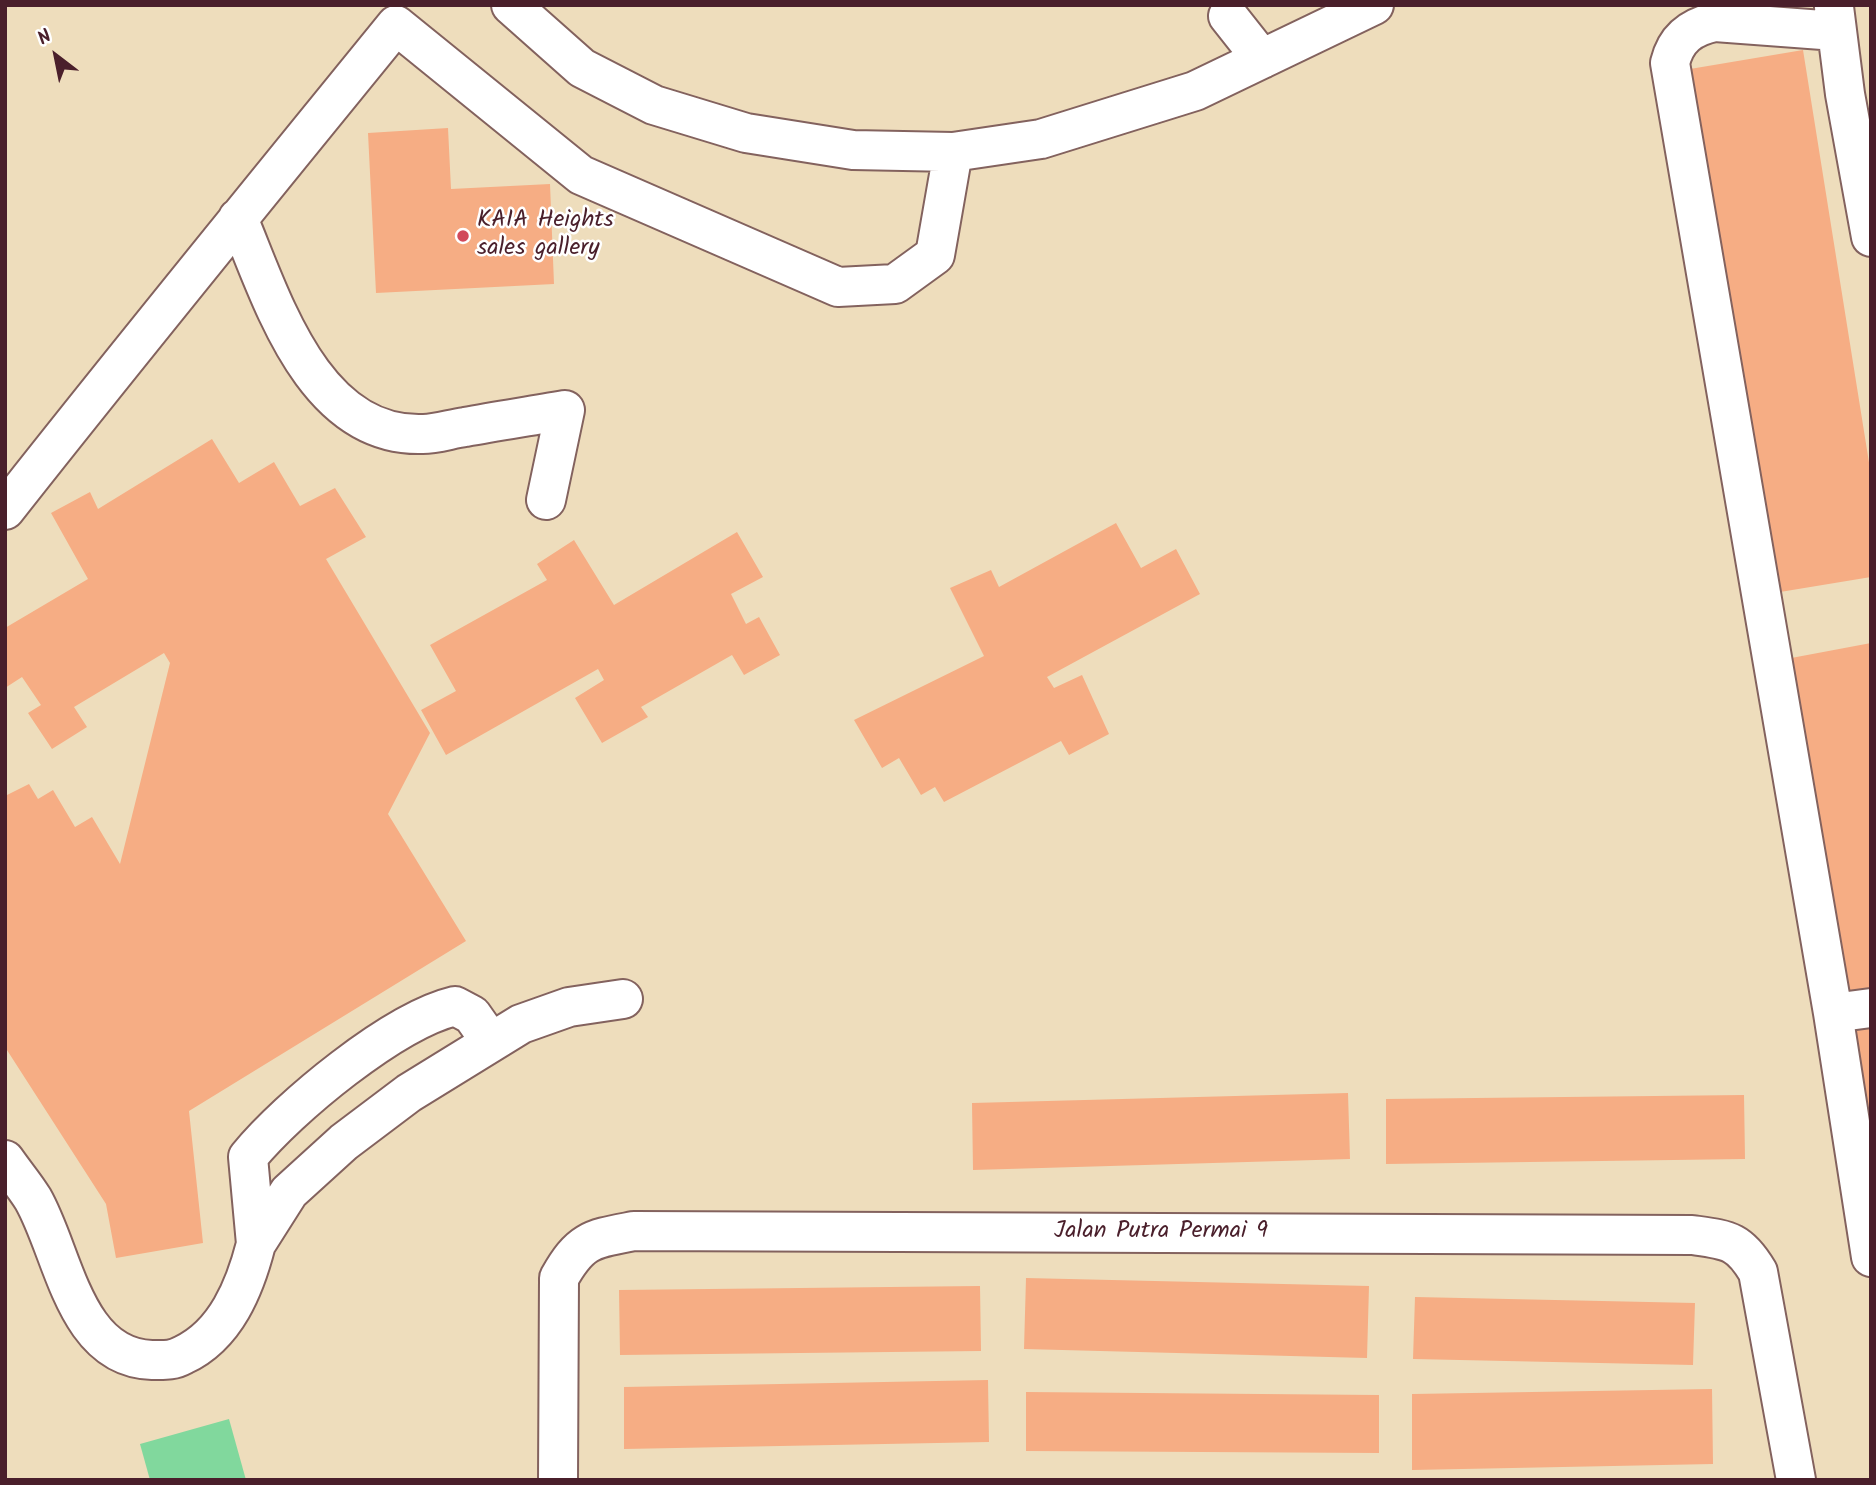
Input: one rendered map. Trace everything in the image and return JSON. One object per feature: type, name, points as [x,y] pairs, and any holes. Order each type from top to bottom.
[{"type":"street","points":[[511,5],[582,68],[654,105],[746,133],[853,150],[953,152],[1041,139],[1195,91],[1374,5]]},
{"type":"street","points":[[1228,16],[1262,59]]},
{"type":"street","points":[[1871,237],[1858,97],[1835,18],[1715,22],[1696,26],[1682,37],[1673,49],[1670,63],[1833,1013],[1871,1256]]},
{"type":"street","points":[[5,510],[238,218],[299,149],[396,25],[581,175],[838,287],[895,284],[935,255],[953,152]]},
{"type":"street","points":[[238,218],[284,327],[308,370],[343,406],[382,430],[422,434],[565,410],[546,499]]},
{"type":"street","points":[[5,1160],[34,1200],[75,1303],[109,1348],[135,1359],[174,1360],[200,1347],[223,1321],[247,1279],[256,1244],[289,1192],[344,1142],[409,1093],[521,1024],[569,1007],[623,999]]},
{"type":"street","points":[[256,1244],[248,1157],[280,1121],[341,1069],[434,1011],[455,1006],[472,1015],[491,1042]]},
{"type":"street","points":[[1833,1013],[1871,1008]]},
{"type":"street","name":"Jalan Putra Permai 9","points":[[558,1480],[559,1278],[573,1253],[595,1238],[634,1231],[662,1231],[1678,1235],[1729,1240],[1745,1251],[1758,1272],[1796,1480]]},
{"type":"green space","points":[[229,1419],[246,1480],[150,1480],[140,1444]]},
{"type":"building","points":[[1803,50],[1871,475],[1871,577],[1774,593],[1690,69]]},
{"type":"building","name":"KAIA Heights sales gallery","points":[[448,128],[451,189],[550,184],[554,284],[376,293],[368,133]]},
{"type":"building","points":[[212,439],[239,483],[274,462],[300,506],[335,488],[366,537],[326,559],[430,733],[388,814],[466,941],[189,1111],[203,1243],[116,1258],[106,1204],[5,1047],[5,796],[29,784],[38,799],[53,790],[75,827],[92,817],[120,864],[170,663],[164,653],[74,707],[87,727],[52,749],[28,713],[41,705],[22,677],[5,688],[5,628],[88,579],[51,513],[90,492],[98,509]]},
{"type":"building","points":[[1116,523],[1141,568],[1176,549],[1200,594],[1047,677],[1054,688],[1082,675],[1109,734],[1069,755],[1061,741],[944,802],[935,787],[921,795],[899,758],[882,768],[854,720],[984,656],[950,588],[991,570],[999,587]]},
{"type":"building","points":[[737,532],[763,577],[731,594],[746,624],[759,617],[780,655],[744,675],[732,655],[641,707],[648,717],[602,743],[575,698],[604,680],[598,669],[446,755],[421,710],[456,691],[430,645],[547,580],[537,564],[574,540],[614,605]]},
{"type":"building","points":[[1871,643],[1871,989],[1846,994],[1786,659]]},
{"type":"building","points":[[1871,1024],[1871,1160],[1850,1027]]},
{"type":"building","points":[[1348,1093],[1350,1159],[973,1170],[972,1103]]},
{"type":"building","points":[[1744,1095],[1745,1159],[1386,1164],[1386,1099]]},
{"type":"building","points":[[1026,1278],[1369,1286],[1367,1358],[1024,1349]]},
{"type":"building","points":[[980,1286],[981,1351],[620,1355],[619,1290]]},
{"type":"building","points":[[1415,1297],[1695,1303],[1693,1365],[1413,1359]]},
{"type":"building","points":[[988,1380],[989,1442],[624,1449],[624,1387]]},
{"type":"building","points":[[1712,1389],[1713,1464],[1412,1470],[1412,1394]]},
{"type":"building","points":[[1026,1392],[1379,1395],[1379,1453],[1026,1451]]},
{"type":"place","name":"KAIA Heights sales gallery","points":[[463,236]]}]
